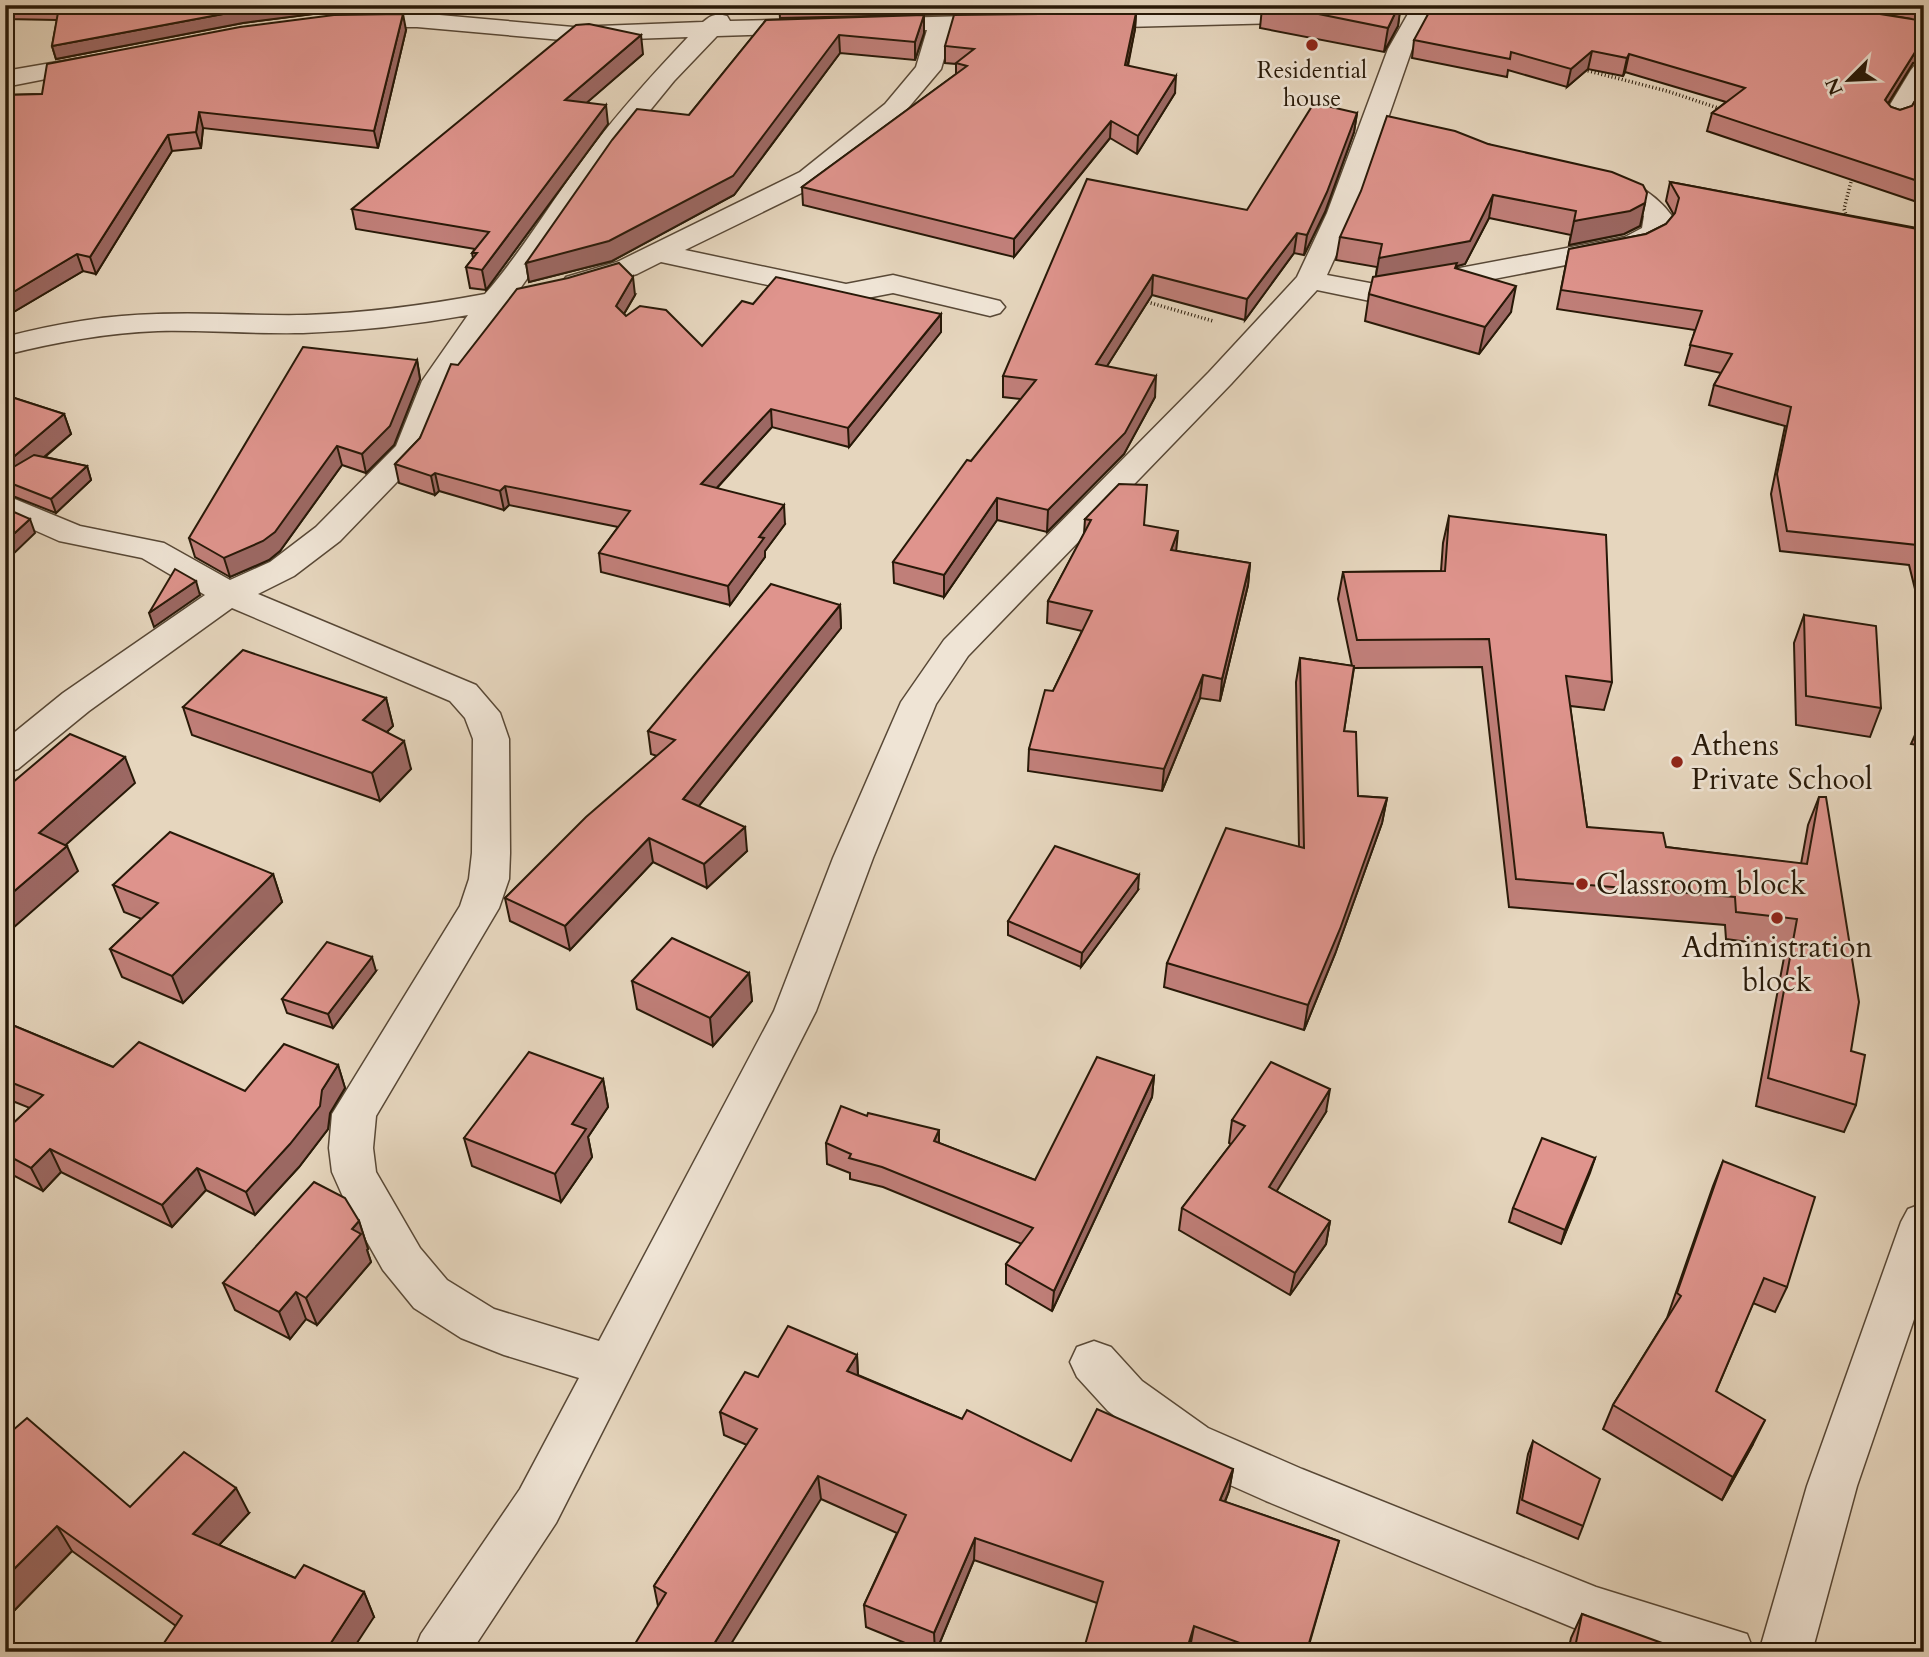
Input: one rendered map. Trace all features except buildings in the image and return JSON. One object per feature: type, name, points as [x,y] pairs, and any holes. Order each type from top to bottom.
[{"type":"street","points":[[5,760],[76,702],[229,594],[282,569],[328,534],[411,449],[437,381],[468,332],[496,301],[602,152],[657,84],[707,31],[736,5]]},
{"type":"street","points":[[440,1652],[538,1506],[795,1011],[853,858],[919,702],[956,648],[1310,281],[1385,128],[1400,50],[1411,12]]},
{"type":"street","points":[[1064,21],[1336,17]]},
{"type":"street","points":[[325,22],[392,19],[573,34],[1023,21]]},
{"type":"street","points":[[5,346],[43,335],[99,327],[177,321],[322,323],[422,313],[541,292],[627,268],[810,178],[894,109],[928,69],[942,22]]},
{"type":"street","points":[[5,79],[123,57]]},
{"type":"street","points":[[1895,118],[1924,70]]},
{"type":"street","points":[[1310,281],[1375,293],[1633,244],[1656,232],[1658,216],[1649,201],[1617,187],[1567,176]]},
{"type":"street","points":[[659,253],[846,293],[893,284],[990,307]]},
{"type":"street","points":[[5,505],[71,534],[152,550],[229,594],[463,693],[482,713],[491,739],[489,879],[479,908],[354,1114],[349,1145],[354,1178],[412,1275],[441,1303],[476,1324],[613,1366]]},
{"type":"street","points":[[1785,1652],[1832,1486],[1924,1222]]},
{"type":"street","points":[[1094,1362],[1125,1396],[1191,1444],[1284,1485],[1596,1612],[1728,1652]]},
{"type":"path","points":[[1575,68],[1667,91],[1730,112]]},
{"type":"path","points":[[1849,221],[1844,209],[1858,154],[1895,118]]},
{"type":"path","points":[[1143,301],[1261,334]]},
{"type":"place","name":"Residential house","points":[[1312,45]]},
{"type":"place","name":"Athens Private School","points":[[1677,762]]},
{"type":"place","name":"Classroom block","points":[[1582,884]]},
{"type":"place","name":"Administration block","points":[[1777,918]]}]
